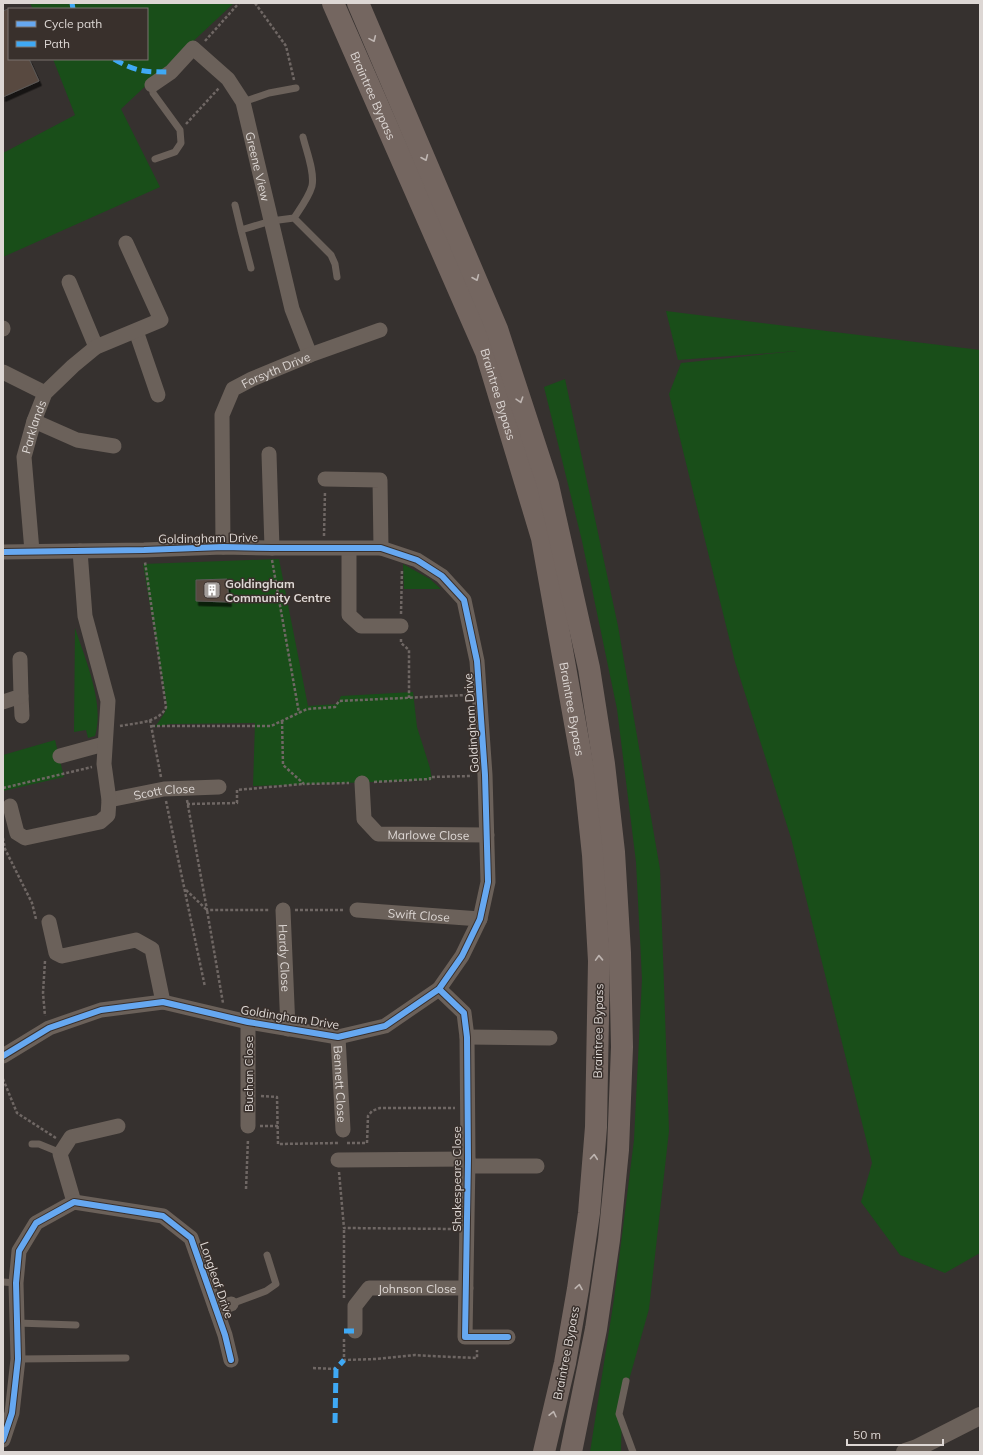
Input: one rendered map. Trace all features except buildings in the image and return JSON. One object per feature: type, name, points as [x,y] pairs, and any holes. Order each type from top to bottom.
[{"type":"highway","name":"Braintree Bypass","points":[[332,3],[486,352],[542,538],[585,779],[593,855],[599,961],[596,1127],[589,1213],[578,1289],[565,1363],[544,1452]]},
{"type":"highway","name":"Braintree Bypass","points":[[358,3],[497,329],[548,485],[589,668],[604,764],[614,852],[620,953],[622,1047],[618,1142],[609,1240],[596,1329],[571,1452]]},
{"type":"street","points":[[152,86],[170,72],[193,48],[197,50]]},
{"type":"street","name":"Greene View","points":[[197,50],[228,79],[243,102],[292,310],[310,355]]},
{"type":"street","name":"Parklands","points":[[32,551],[24,457],[34,421],[45,394],[73,366],[96,347],[161,320],[126,243]]},
{"type":"street","points":[[69,282],[96,347]]},
{"type":"street","points":[[136,330],[158,395]]},
{"type":"street","name":"Forsyth Drive","points":[[223,547],[222,415],[233,389],[252,379],[310,355],[380,330]]},
{"type":"street","points":[[3,372],[45,394]]},
{"type":"street","points":[[34,421],[77,440],[114,446]]},
{"type":"street","points":[[269,454],[271,548]]},
{"type":"street","points":[[325,479],[380,480],[380,548]]},
{"type":"street","name":"Goldingham Drive","points":[[3,552],[144,550],[223,547],[380,548],[417,560],[442,576],[464,600],[477,661],[480,694],[486,783],[488,882],[480,919],[462,956],[439,989],[385,1026],[338,1037],[248,1022],[163,1002]]},
{"type":"street","points":[[349,549],[349,615],[361,626],[401,626]]},
{"type":"street","points":[[10,806],[17,833],[25,838],[100,822],[108,815],[109,800],[104,764],[104,744],[108,701],[85,616],[80,551]]},
{"type":"street","points":[[20,659],[22,716]]},
{"type":"street","points":[[3,702],[21,696]]},
{"type":"street","points":[[60,756],[104,744]]},
{"type":"street","name":"Marlowe Close","points":[[362,783],[364,819],[378,834],[487,835]]},
{"type":"street","name":"Scott Close","points":[[109,800],[164,789],[219,787]]},
{"type":"street","name":"Hardy Close","points":[[283,910],[288,1029]]},
{"type":"street","name":"Swift Close","points":[[357,910],[480,919]]},
{"type":"street","points":[[3,1056],[49,1028],[101,1010],[163,1002],[152,949],[136,940],[62,956],[56,953],[43,923]]},
{"type":"street","name":"Shakespeare Close","points":[[439,989],[464,1013],[467,1037],[468,1162],[465,1337],[508,1337]]},
{"type":"street","name":"Buchan Close","points":[[248,1022],[248,1126]]},
{"type":"street","name":"Bennett Close","points":[[338,1037],[340,1137]]},
{"type":"street","points":[[467,1037],[550,1038]]},
{"type":"street","points":[[3,1440],[12,1413],[18,1359],[17,1323],[10,1282],[19,1251],[36,1223],[74,1202],[60,1154],[71,1137],[100,1135],[118,1126]]},
{"type":"street","points":[[338,1160],[468,1162],[537,1166]]},
{"type":"street","name":"Longleaf Drive","points":[[74,1202],[163,1216],[191,1238],[216,1309],[231,1360]]},
{"type":"street","name":"Johnson Close","points":[[349,1335],[355,1306],[368,1288],[466,1288]]},
{"type":"street","name":"Longleaf Drive","points":[[216,1309],[231,1304]]},
{"type":"street","points":[[905,1452],[917,1448],[980,1416]]},
{"type":"lane","points":[[152,86],[153,93],[180,130],[181,143],[175,152],[155,159]]},
{"type":"lane","points":[[243,102],[268,93],[296,88]]},
{"type":"lane","points":[[294,218],[312,186],[313,175],[303,137]]},
{"type":"lane","points":[[235,204],[251,268]]},
{"type":"lane","points":[[241,230],[271,221],[294,218]]},
{"type":"lane","points":[[294,218],[330,255],[335,264],[337,277]]},
{"type":"lane","points":[[32,1144],[64,1148]]},
{"type":"lane","points":[[231,1304],[266,1291],[276,1284],[266,1256]]},
{"type":"lane","points":[[17,1323],[76,1324]]},
{"type":"lane","points":[[18,1359],[126,1358]]},
{"type":"lane","points":[[626,1381],[618,1414],[634,1452]]},
{"type":"path","points":[[197,50],[239,3]]},
{"type":"path","points":[[255,3],[286,46],[296,88]]},
{"type":"path","points":[[180,130],[228,79]]},
{"type":"path","points":[[324,548],[325,479]]},
{"type":"path","points":[[271,548],[299,713]]},
{"type":"path","points":[[106,729],[150,720],[164,712],[166,707],[144,550]]},
{"type":"path","points":[[152,726],[271,726],[307,710],[335,708],[339,701],[480,694]]},
{"type":"path","points":[[150,720],[205,988]]},
{"type":"path","points":[[3,788],[104,764]]},
{"type":"path","points":[[225,1017],[187,804],[237,803],[238,790],[304,784]]},
{"type":"path","points":[[3,838],[5,849],[43,923]]},
{"type":"path","points":[[185,890],[207,910],[357,910]]},
{"type":"path","points":[[44,955],[45,963],[43,992],[46,1020],[49,1028]]},
{"type":"path","points":[[3,1079],[17,1113],[64,1148]]},
{"type":"path","points":[[246,1189],[248,1126]]},
{"type":"path","points":[[340,1137],[338,1160],[344,1228],[344,1300]]},
{"type":"path","points":[[344,1228],[467,1230]]},
{"type":"path","points":[[349,1335],[344,1360],[376,1359],[415,1354],[477,1358]]},
{"type":"path","points":[[313,1368],[336,1369]]},
{"type":"green space","points":[[30,3],[234,3],[121,109],[160,187],[3,257],[3,153],[75,115],[53,60],[148,60],[148,8],[32,8]]},
{"type":"green space","points":[[666,311],[980,350],[980,1253],[945,1273],[900,1255],[861,1202],[872,1163],[791,838],[735,662],[669,394],[681,363],[797,351],[678,360]]},
{"type":"green space","points":[[565,379],[618,626],[660,869],[669,1131],[649,1309],[622,1405],[621,1452],[590,1452],[614,1299],[634,1140],[642,979],[636,862],[617,709],[582,541],[544,387]]},
{"type":"green space","points":[[279,559],[308,706],[337,704],[341,696],[413,692],[417,727],[430,768],[432,780],[253,786],[255,723],[170,724],[155,727],[167,707],[143,564]]},
{"type":"green space","points":[[403,564],[430,579],[441,589],[404,589]]},
{"type":"green space","points":[[75,628],[92,681],[98,710],[95,736],[88,738],[86,730],[74,732]]},
{"type":"green space","points":[[55,740],[64,777],[3,791],[3,755]]},
{"type":"marked path","points":[[72,3],[73,8]]},
{"type":"marked path","points":[[116,60],[135,69],[154,72],[171,72]]},
{"type":"marked path","points":[[344,1331],[355,1331]]},
{"type":"marked path","points":[[335,1423],[336,1369],[344,1360]]},
{"type":"cycle path","points":[[3,552],[144,550],[223,547],[381,548],[417,560],[442,576],[464,600],[477,661],[485,775],[488,882],[480,919],[462,956],[439,989],[385,1026],[338,1037],[248,1022],[163,1002],[101,1010],[49,1028],[3,1056]]},
{"type":"cycle path","points":[[439,989],[464,1013],[467,1037],[468,1159],[465,1337],[508,1337]]},
{"type":"cycle path","points":[[3,1440],[12,1413],[18,1359],[16,1283],[19,1251],[36,1223],[74,1202],[163,1216],[191,1238],[225,1335],[231,1360]]},
{"type":"place","name":"Goldingham Community Centre","points":[[212,590]]}]
